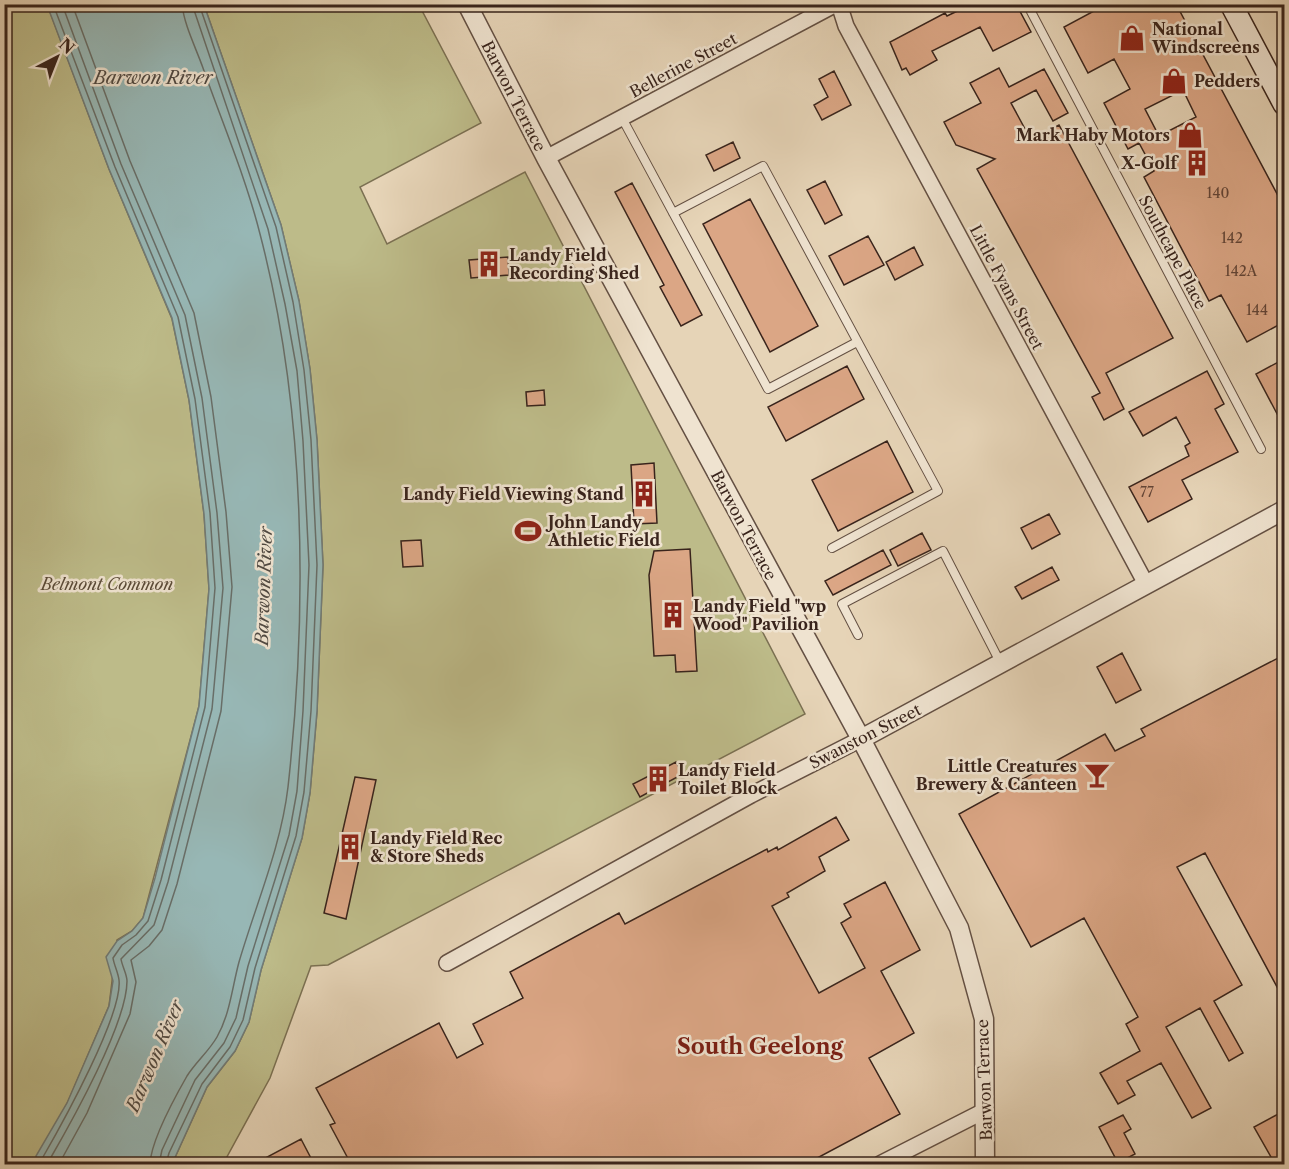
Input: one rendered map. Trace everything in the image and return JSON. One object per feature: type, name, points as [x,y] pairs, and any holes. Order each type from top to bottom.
[{"type":"main road","points":[[1231,4],[1284,104]]},
{"type":"street","name":"Barwon Terrace","points":[[467,4],[546,158],[861,739],[959,928],[984,1019],[985,1164]]},
{"type":"street","name":"Bellerine Street","points":[[546,158],[838,4]]},
{"type":"street","name":"Little Fyans Street","points":[[838,4],[846,26],[1146,584]]},
{"type":"street","name":"Swanston Street","points":[[447,963],[751,795],[861,739],[1284,510]]},
{"type":"street","points":[[880,1164],[986,1110]]},
{"type":"lane","name":"Southcape Place","points":[[1027,4],[1261,449]]},
{"type":"lane","points":[[622,118],[768,389],[857,342]]},
{"type":"lane","points":[[673,213],[763,166],[938,491],[832,548]]},
{"type":"lane","points":[[858,635],[842,604],[943,551],[1001,664]]},
{"type":"green space","name":"Belmont Common","points":[[47,4],[109,169],[172,319],[189,400],[204,514],[209,589],[199,706],[143,918],[132,931],[117,940],[109,1006],[67,1104],[37,1164],[5,1164],[4,5]]},
{"type":"green space","name":"John Landy Athletic Field","points":[[204,5],[419,5],[481,123],[360,187],[387,244],[525,172],[805,714],[328,965],[311,966],[270,1078],[223,1164],[172,1164],[207,1087],[235,1051],[249,1022],[261,970],[302,838],[310,793],[317,712],[323,565],[317,440],[310,369],[299,301],[281,225]]},
{"type":"water","name":"Barwon River","points":[[47,5],[204,5],[281,225],[299,301],[310,369],[317,440],[323,565],[317,711],[310,793],[302,838],[261,970],[249,1022],[235,1051],[207,1087],[172,1164],[36,1164],[36,1156],[67,1103],[109,1006],[113,981],[106,957],[117,941],[132,931],[143,918],[199,706],[209,589],[204,514],[189,400],[172,318],[109,169]]},
{"type":"building","points":[[972,4],[1016,4],[1031,32],[993,51],[980,27],[932,51],[937,60],[910,75],[906,68],[902,70],[890,42],[945,13],[947,16]]},
{"type":"building","points":[[1107,4],[1176,4],[1284,207],[1284,322],[1247,342],[1221,295],[1209,301],[1144,177],[1154,171],[1139,143],[1128,149],[1104,103],[1130,89],[1114,59],[1088,73],[1064,27]],"holes":[[[1183,90],[1196,117],[1159,136],[1145,109]]]},
{"type":"building","points":[[999,68],[1009,87],[1044,69],[1068,113],[1053,121],[1036,90],[1011,103],[1031,140],[1059,125],[1173,338],[1106,373],[1124,409],[1104,420],[1092,397],[1100,393],[977,169],[995,159],[956,145],[944,122],[981,103],[970,83]]},
{"type":"building","points":[[834,71],[851,105],[822,120],[814,105],[828,97],[819,79]]},
{"type":"building","points":[[733,142],[740,158],[714,171],[706,155]]},
{"type":"building","points":[[825,181],[842,215],[825,224],[807,190]]},
{"type":"building","points":[[632,183],[702,315],[681,326],[660,287],[664,285],[615,192]]},
{"type":"building","points":[[750,199],[818,326],[770,352],[703,224]]},
{"type":"building","points":[[868,236],[884,265],[844,285],[829,256]]},
{"type":"building","points":[[914,247],[923,265],[895,280],[886,262]]},
{"type":"building","name":"Landy Field Recording Shed","points":[[508,257],[509,275],[471,278],[469,260]]},
{"type":"building","points":[[1284,359],[1284,427],[1256,374]]},
{"type":"building","points":[[847,366],[864,399],[786,441],[768,407]]},
{"type":"building","points":[[1207,371],[1224,404],[1215,409],[1238,452],[1182,480],[1192,499],[1148,522],[1129,487],[1189,456],[1185,446],[1190,443],[1176,417],[1143,436],[1129,412]]},
{"type":"building","points":[[544,390],[545,405],[527,406],[526,392]]},
{"type":"building","points":[[887,441],[913,492],[838,531],[812,480]]},
{"type":"building","name":"Landy Field Viewing Stand","points":[[654,463],[657,523],[634,524],[631,465]]},
{"type":"building","points":[[1049,514],[1060,534],[1032,549],[1021,528]]},
{"type":"building","points":[[922,533],[931,550],[898,566],[890,550]]},
{"type":"building","points":[[421,540],[423,566],[403,567],[401,541]]},
{"type":"building","name":"Landy Field \"wp Wood\" Pavilion","points":[[690,549],[697,671],[676,672],[675,655],[654,656],[649,575],[654,551]]},
{"type":"building","points":[[883,550],[891,565],[833,595],[825,581]]},
{"type":"building","points":[[1052,567],[1059,580],[1022,599],[1015,587]]},
{"type":"building","points":[[1122,653],[1141,690],[1116,703],[1097,667]]},
{"type":"building","points":[[1284,655],[1284,1000],[1205,853],[1177,867],[1242,985],[1214,1001],[1243,1053],[1229,1061],[1200,1008],[1166,1027],[1211,1108],[1192,1118],[1161,1063],[1127,1081],[1135,1095],[1118,1104],[1100,1073],[1140,1051],[1126,1024],[1138,1017],[1084,918],[1031,947],[959,814],[1105,734],[1115,751],[1145,736],[1141,729]]},
{"type":"building","name":"Landy Field Toilet Block","points":[[676,762],[683,774],[640,797],[633,784]]},
{"type":"building","name":"Landy Field Rec & Store Sheds","points":[[355,777],[376,780],[346,919],[324,913]]},
{"type":"building","points":[[836,817],[849,840],[819,857],[825,871],[787,893],[789,897],[772,906],[819,993],[865,968],[841,923],[851,917],[844,904],[885,882],[920,950],[881,971],[914,1033],[869,1058],[900,1114],[806,1164],[351,1164],[330,1125],[335,1123],[316,1088],[439,1023],[457,1058],[483,1044],[473,1024],[523,998],[510,972],[619,913],[625,924],[767,849],[768,852],[777,847],[778,850]]},
{"type":"building","points":[[1284,1111],[1284,1164],[1275,1164],[1254,1127]]},
{"type":"building","points":[[1123,1115],[1131,1129],[1124,1133],[1135,1154],[1118,1163],[1099,1127]]},
{"type":"building","points":[[301,1139],[314,1164],[254,1164]]},
{"type":"place","name":"National Windscreens","points":[[1132,38]]},
{"type":"place","name":"Pedders","points":[[1174,81]]},
{"type":"place","name":"Mark Haby Motors","points":[[1190,135]]},
{"type":"place","name":"X-Golf","points":[[1197,163]]},
{"type":"place","name":"Landy Field Recording Shed","points":[[489,264]]},
{"type":"place","name":"Landy Field Viewing Stand","points":[[644,494]]},
{"type":"place","name":"John Landy Athletic Field","points":[[528,531]]},
{"type":"place","name":"Landy Field \"wp Wood\" Pavilion","points":[[673,615]]},
{"type":"place","name":"Little Creatures Brewery & Canteen","points":[[1097,775]]},
{"type":"place","name":"Landy Field Toilet Block","points":[[658,779]]},
{"type":"place","name":"Landy Field Rec & Store Sheds","points":[[350,847]]},
{"type":"district","name":"South Geelong","points":[[760,1046]]}]
